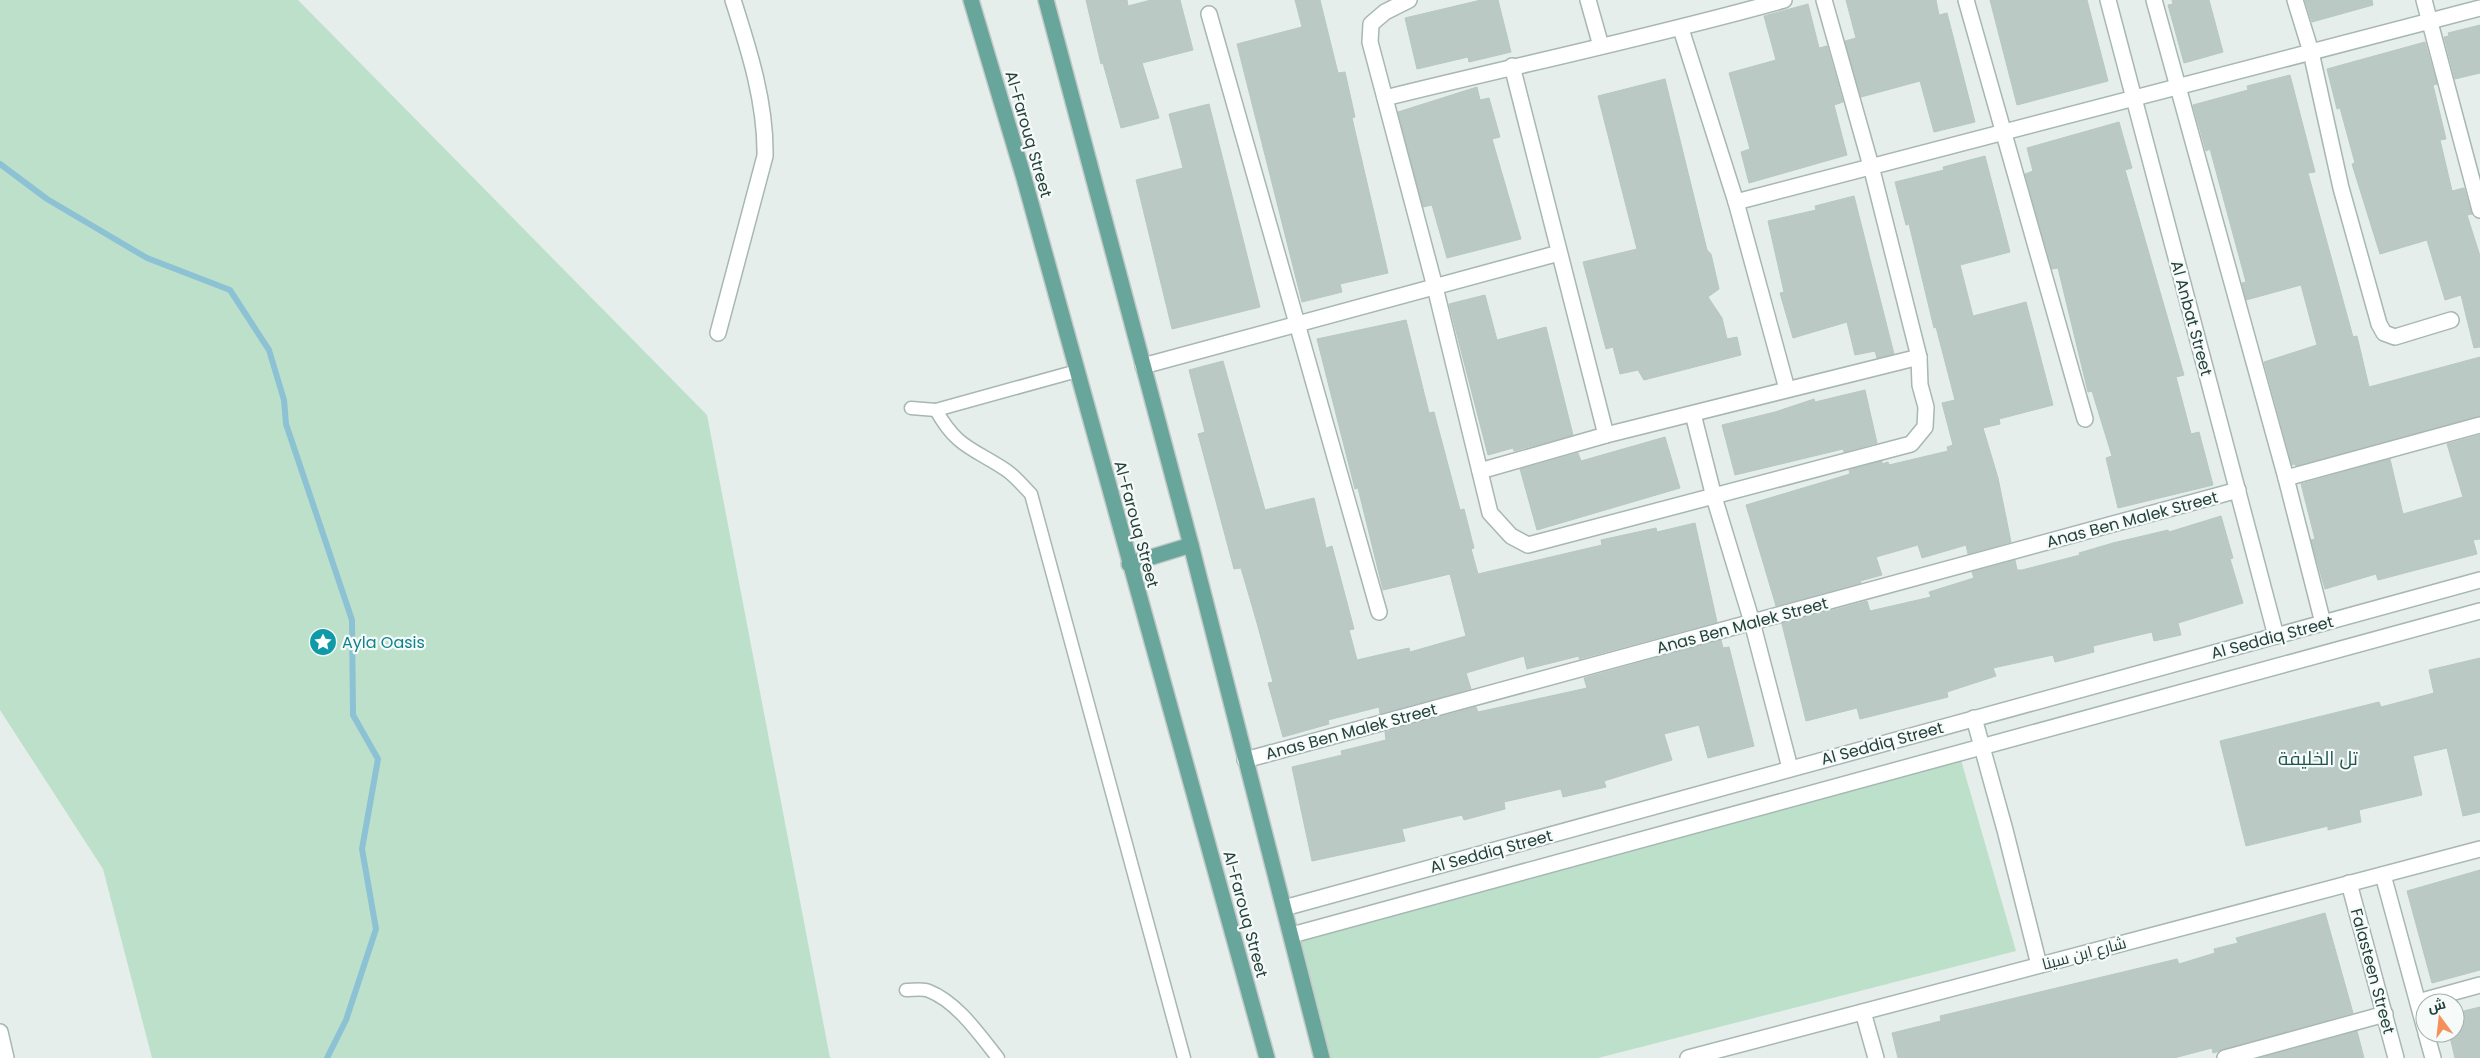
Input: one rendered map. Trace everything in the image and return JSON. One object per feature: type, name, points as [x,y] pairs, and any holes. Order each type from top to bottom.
[{"type":"main road","name":"Al-Farouq Street","points":[[971,0],[1024,178],[1129,564],[1267,1058]]},
{"type":"main road","points":[[1046,0],[1191,545],[1322,1058]]},
{"type":"main road","points":[[1129,564],[1191,545]]},
{"type":"street","points":[[718,333],[765,156],[765,136],[755,77],[733,0]]},
{"type":"street","points":[[1409,0],[1385,12],[1371,24],[1370,42],[1435,287],[1490,513],[1511,536],[1528,545],[1911,444],[1925,427],[1926,407],[1920,385],[1919,357],[1871,166],[1824,0]]},
{"type":"street","points":[[1588,0],[1601,46]]},
{"type":"street","points":[[1385,98],[1512,66],[1681,29],[1784,0]]},
{"type":"street","points":[[1966,0],[2085,419]]},
{"type":"street","name":"Al Anbat Street","points":[[2108,0],[2276,636]]},
{"type":"street","points":[[2154,0],[2286,478],[2323,623]]},
{"type":"street","points":[[2295,0],[2311,52],[2341,188],[2378,324],[2384,333],[2395,337],[2451,320]]},
{"type":"street","points":[[2424,0],[2480,209]]},
{"type":"street","points":[[1736,202],[2480,8]]},
{"type":"street","points":[[1209,14],[1378,612]]},
{"type":"street","points":[[1681,29],[1736,202],[1787,389]]},
{"type":"street","points":[[1512,66],[1606,435]]},
{"type":"street","points":[[1143,366],[1559,253]]},
{"type":"street","points":[[1480,471],[1606,435],[1919,357]]},
{"type":"street","points":[[1693,414],[1714,497],[1752,622],[1790,768]]},
{"type":"street","points":[[2286,478],[2480,425]]},
{"type":"street","name":"Anas Ben Malek Street","points":[[1245,760],[2238,490]]},
{"type":"street","name":"Al Seddiq Street","points":[[1284,908],[2480,580]]},
{"type":"street","name":"Al Seddiq Street","points":[[1292,935],[2480,611]]},
{"type":"street","points":[[1974,718],[2039,965]]},
{"type":"street","name":"شارع ابن سينا","points":[[1688,1058],[2480,849]]},
{"type":"street","points":[[2383,874],[2416,993]]},
{"type":"street","name":"Falasteen Street","points":[[2349,883],[2396,1058]]},
{"type":"street","points":[[2453,993],[2480,986]]},
{"type":"street","points":[[1863,1012],[1876,1058]]},
{"type":"street","points":[[2225,1058],[2385,1014]]},
{"type":"street","points":[[0,1032],[6,1058]]},
{"type":"street","points":[[2429,1043],[2433,1058]]},
{"type":"lane","points":[[911,408],[936,410],[1077,370]]},
{"type":"lane","points":[[936,410],[944,424],[963,445],[1008,471],[1031,494],[1184,1058]]},
{"type":"lane","points":[[906,990],[927,990],[939,996],[960,1013],[998,1058]]},
{"type":"green space","points":[[0,0],[298,0],[707,415],[830,1058],[152,1058],[103,869],[0,710]]},
{"type":"green space","points":[[1959,753],[2016,951],[1598,1058],[1322,1058],[1292,935]]},
{"type":"building","points":[[1086,0],[1127,0],[1128,6],[1151,0],[1180,0],[1193,50],[1142,63],[1159,118],[1121,128],[1103,63],[1101,64]]},
{"type":"building","points":[[1295,0],[1320,0],[1338,73],[1345,72],[1355,117],[1352,118],[1388,273],[1340,284],[1342,292],[1302,302],[1237,44],[1302,27]]},
{"type":"building","points":[[1481,0],[1498,0],[1511,52],[1469,62],[1468,57],[1417,69],[1405,18]]},
{"type":"building","points":[[1846,0],[1936,0],[1939,15],[1947,13],[1975,122],[1934,132],[1920,81],[1861,97],[1845,41],[1856,38]]},
{"type":"building","points":[[1990,0],[2087,0],[2108,81],[2017,105]]},
{"type":"building","points":[[2172,0],[2209,0],[2223,52],[2184,63],[2168,5],[2173,4]]},
{"type":"building","points":[[2305,0],[2372,0],[2373,5],[2312,22]]},
{"type":"building","points":[[1808,4],[1819,48],[1827,46],[1843,102],[1834,105],[1847,155],[1749,183],[1741,152],[1750,149],[1729,73],[1776,60],[1764,16]]},
{"type":"building","points":[[2480,25],[2480,73],[2455,79],[2444,37],[2449,36],[2448,33]]},
{"type":"building","points":[[2425,42],[2437,84],[2433,85],[2446,139],[2440,140],[2452,191],[2464,188],[2472,214],[2467,215],[2480,256],[2480,347],[2474,348],[2461,295],[2445,300],[2427,240],[2380,254],[2352,164],[2355,163],[2340,108],[2337,109],[2327,69]]},
{"type":"building","points":[[2290,75],[2315,172],[2308,173],[2353,337],[2357,336],[2369,387],[2480,357],[2480,416],[2296,466],[2295,464],[2292,465],[2264,362],[2317,345],[2301,285],[2246,300],[2242,283],[2246,282],[2210,149],[2206,151],[2193,105],[2248,90],[2247,86]]},
{"type":"building","points":[[1665,79],[1707,250],[1711,254],[1719,289],[1708,297],[1722,318],[1727,339],[1737,337],[1741,355],[1644,380],[1638,370],[1620,374],[1613,347],[1606,349],[1583,262],[1637,249],[1598,96]]},
{"type":"building","points":[[1477,87],[1480,100],[1489,98],[1500,137],[1492,139],[1521,239],[1447,258],[1432,205],[1423,207],[1398,112]]},
{"type":"building","points":[[1209,104],[1260,307],[1172,329],[1136,180],[1183,168],[1169,114]]},
{"type":"building","points":[[2119,122],[2132,168],[2125,170],[2184,375],[2176,377],[2191,434],[2199,432],[2213,485],[2118,508],[2106,458],[2112,456],[2092,391],[2088,392],[2058,268],[2052,269],[2025,174],[2033,171],[2027,148]]},
{"type":"building","points":[[1985,156],[2010,252],[1960,265],[1973,316],[2026,302],[2053,405],[1999,419],[2000,424],[1983,428],[1998,478],[2011,542],[1968,554],[1966,545],[1922,558],[1918,545],[1876,557],[1882,575],[1860,581],[1861,583],[1776,606],[1746,505],[1850,474],[1849,470],[1882,461],[1882,464],[1888,462],[1889,465],[1948,451],[1947,447],[1953,445],[1942,403],[1955,400],[1936,327],[1934,328],[1909,224],[1906,225],[1895,182],[1944,170],[1943,167]]},
{"type":"building","points":[[1854,196],[1894,354],[1877,358],[1875,351],[1855,355],[1847,322],[1793,338],[1780,293],[1784,292],[1768,221],[1816,210],[1815,206]]},
{"type":"building","points":[[1485,295],[1497,340],[1546,327],[1573,435],[1514,451],[1513,448],[1488,455],[1449,304]]},
{"type":"building","points":[[1406,320],[1429,413],[1434,412],[1460,510],[1464,509],[1474,548],[1471,549],[1478,574],[1602,545],[1601,540],[1656,528],[1657,532],[1695,523],[1717,622],[1579,659],[1579,656],[1527,669],[1524,656],[1466,673],[1471,689],[1380,714],[1379,707],[1328,720],[1329,724],[1283,737],[1268,683],[1273,682],[1257,623],[1241,568],[1234,569],[1198,434],[1205,432],[1189,370],[1223,361],[1265,510],[1314,498],[1326,548],[1332,546],[1354,629],[1349,630],[1357,660],[1409,648],[1410,652],[1466,636],[1450,574],[1383,590],[1358,488],[1355,489],[1317,339]]},
{"type":"building","points":[[1865,390],[1877,443],[1844,452],[1843,449],[1735,475],[1722,425],[1775,412],[1814,399],[1815,402]]},
{"type":"building","points":[[2480,435],[2480,539],[2473,540],[2477,554],[2378,580],[2376,574],[2325,589],[2311,540],[2315,539],[2301,484],[2390,459],[2403,514],[2463,497],[2447,444]]},
{"type":"building","points":[[1665,437],[1680,488],[1537,530],[1520,469],[1578,453],[1581,461]]},
{"type":"building","points":[[2221,516],[2233,558],[2230,559],[2243,603],[2178,623],[2181,635],[2154,641],[2152,632],[2093,646],[2094,652],[2055,662],[2053,655],[1993,668],[1996,676],[1947,692],[1948,697],[1860,719],[1857,708],[1806,721],[1782,624],[1867,601],[1870,611],[1931,597],[1929,592],[1974,578],[1972,572],[2015,560],[2017,570],[2022,570],[2080,555],[2079,553],[2113,543],[2168,530],[2169,532]]},
{"type":"building","points":[[1721,640],[1723,648],[1729,647],[1754,746],[1708,758],[1699,725],[1664,734],[1672,760],[1604,781],[1606,787],[1563,797],[1561,789],[1504,802],[1505,809],[1464,820],[1462,815],[1402,829],[1405,841],[1312,861],[1292,767],[1342,755],[1341,751],[1386,740],[1385,732],[1476,707],[1478,712],[1587,688],[1584,678]]},
{"type":"building","points":[[2480,658],[2480,812],[2463,816],[2447,748],[2413,756],[2422,795],[2359,810],[2361,822],[2328,830],[2328,826],[2246,846],[2220,741],[2379,702],[2381,707],[2434,693],[2429,670]]},
{"type":"building","points":[[2480,870],[2480,970],[2432,983],[2407,891]]},
{"type":"building","points":[[2325,913],[2353,1013],[2213,1053],[2212,1048],[2174,1058],[1898,1058],[1892,1033],[1941,1021],[1940,1016],[2177,959],[2179,964],[2215,953],[2214,949],[2238,943],[2236,938]]},
{"type":"building","points":[[2480,1007],[2480,1058],[2455,1058],[2451,1043],[2465,1043],[2465,1011]]},
{"type":"building","points":[[2357,1031],[2364,1058],[2260,1058]]},
{"type":"waterway","points":[[0,164],[47,199],[147,258],[230,290],[269,350],[284,400],[286,424],[352,620],[353,715],[378,759],[362,849],[376,929],[346,1020],[327,1058]]},
{"type":"place","name":"Ayla Oasis","points":[[323,642]]},
{"type":"district","name":"تل الخليفة","points":[[2318,758]]}]
